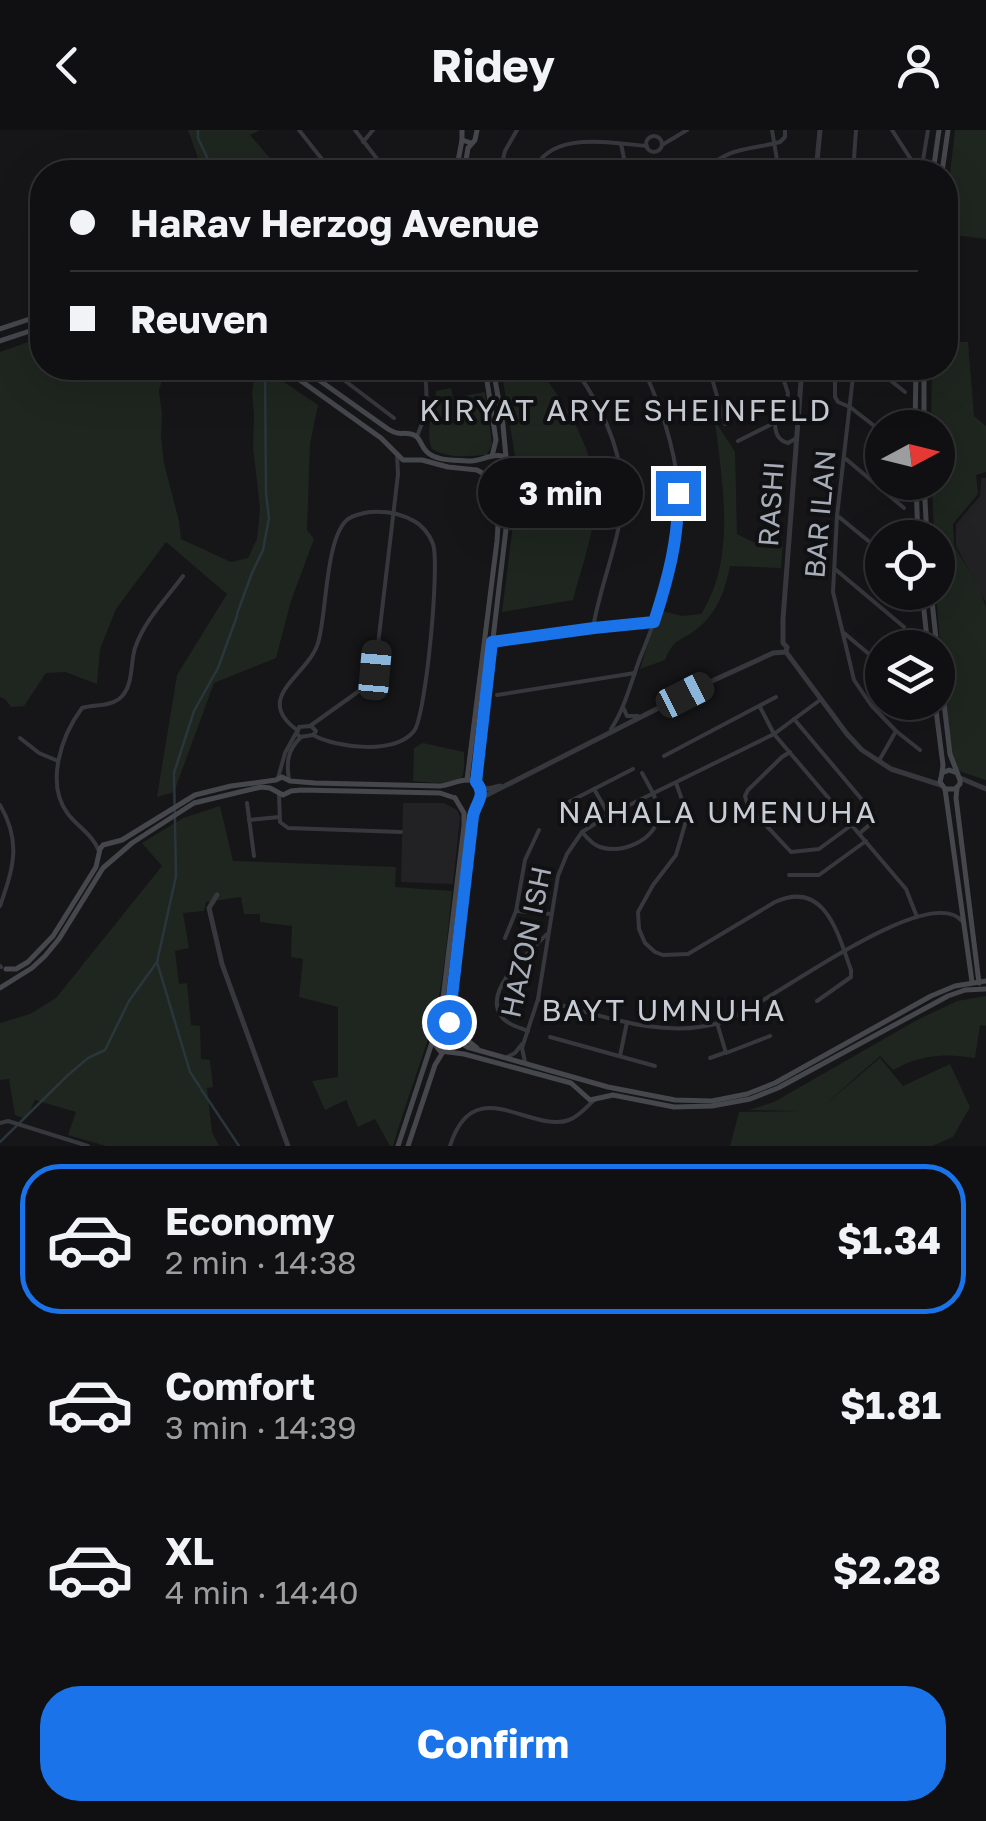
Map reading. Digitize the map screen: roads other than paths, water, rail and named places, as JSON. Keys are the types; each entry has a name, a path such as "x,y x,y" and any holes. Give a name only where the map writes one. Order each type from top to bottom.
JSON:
{"main road":[{"path":"935,160 940,130"},
{"path":"944,160 948,130"},
{"path":"465,160 476,131"},
{"path":"461,135 466,143 471,142"},
{"path":"458,160 461,135"},
{"path":"0,329 30,319"},
{"path":"0,341 30,331"},
{"path":"300,380 407,461 416,459 505,478"},
{"path":"319,380 402,436"},
{"path":"455,798 455,789 464,781 498,541 500,494 485,468 496,440 486,380"},
{"path":"408,1146 435,1065 452,1048 450,1003 475,805 481,798 478,784 506,528 505,478 510,468 495,380"},
{"path":"915,410 916,380"},
{"path":"924,380 924,410"},
{"path":"396,452 397,440 410,434 434,456 444,459 475,462 500,454 506,457"},
{"path":"416,459 422,446"},
{"path":"937,720 943,766 940,780 964,922 980,984"},
{"path":"946,720 950,754 958,775 956,798 980,984"},
{"path":"942,774 949,770 958,775"},
{"path":"2,967 24,966 40,951 109,844 194,799 230,786 282,777 315,784 478,784"},
{"path":"277,779 274,785 283,793"},
{"path":"283,793 290,780"},
{"path":"944,788 958,787"},
{"path":"0,988 27,971 59,940 102,870 194,799 255,788 283,793 440,792 455,798 460,805 464,826 441,1015 398,1146"},
{"path":"460,805 475,805"},
{"path":"109,844 117,848 118,856"},
{"path":"100,853 102,860 111,862"},
{"path":"2,967 9,975 8,982"},
{"path":"437,1032 446,1030 466,1047 596,1083 688,1102 712,1101 747,1094 798,1072 931,996 955,986 980,984"},
{"path":"434,1042 437,1049 445,1052 571,1083 590,1100 612,1095 688,1107 712,1106 750,1099 800,1077 948,996 980,984"},
{"path":"450,1003 462,1036 484,1052"},
{"path":"583,1094 585,1084 596,1083"},
{"path":"596,1083 602,1092 596,1100"}],"street":[{"path":"300,130 323,160"},
{"path":"355,130 377,160"},
{"path":"364,142 373,130"},
{"path":"503,160 518,130"},
{"path":"651,130 662,145"},
{"path":"647,146 651,130"},
{"path":"656,152 687,130"},
{"path":"772,130 777,160"},
{"path":"718,160 740,148 774,144 785,137 785,130"},
{"path":"817,160 820,130"},
{"path":"854,160 856,130"},
{"path":"892,130 912,160"},
{"path":"922,160 928,130"},
{"path":"454,132 461,135"},
{"path":"648,139 657,137"},
{"path":"540,160 556,144 577,139 647,146 656,152"},
{"path":"622,144 625,160"},
{"path":"656,152 658,159"},
{"path":"344,380 394,418"},
{"path":"417,437 427,410 425,380"},
{"path":"582,380 604,415 614,444 622,492 621,516 594,628"},
{"path":"611,729 654,622 679,522 667,428 649,380"},
{"path":"712,380 725,424"},
{"path":"738,441 785,414 788,392 784,380"},
{"name":"RASHI","path":"782,648 801,380"},
{"path":"834,380 838,402 865,419"},
{"name":"BAR ILAN","path":"853,380 837,516 833,592 854,680 871,705 920,750"},
{"path":"890,380 905,392"},
{"path":"775,422 782,441 788,443 796,438"},
{"path":"277,779 298,733 371,680 375,670 398,474 396,452"},
{"path":"845,458 904,508"},
{"path":"398,474 407,461"},
{"path":"392,512 417,522 430,539 435,555 420,720 410,736 386,746 347,746 298,733 283,717 279,703 281,695 312,659 318,644 338,535 348,520 358,514 392,512"},
{"path":"837,516 865,538"},
{"path":"833,567 904,626"},
{"path":"100,853 94,840 67,813 58,795 58,761 82,708 117,701 126,692 135,648 146,625 183,576"},
{"path":"492,642 654,622"},
{"path":"841,631 865,651"},
{"path":"782,648 855,744 878,762 944,788"},
{"path":"478,784 488,789 500,786 782,648"},
{"path":"481,798 782,648"},
{"path":"497,694 634,673"},
{"path":"664,756 776,698"},
{"path":"642,773 652,794 657,805 658,820 636,844 626,848 600,847 582,832 652,794 774,734 821,699"},
{"path":"624,704 626,714 638,716"},
{"path":"760,707 774,734 906,889 917,917"},
{"path":"794,719 874,814 874,821 860,833"},
{"path":"310,726 316,729 314,735"},
{"path":"878,762 896,731"},
{"path":"290,780 287,765 298,733"},
{"path":"20,738 39,754 58,761"},
{"path":"790,752 748,790 748,806 791,852 819,849 852,824"},
{"path":"559,807 633,769"},
{"path":"925,780 942,774"},
{"path":"958,775 986,789"},
{"path":"676,783 686,820 676,854 638,912 645,943 663,955 688,954 784,898 812,900 832,920 851,970 851,977 817,1001"},
{"path":"958,787 976,786"},
{"path":"594,789 609,816"},
{"path":"283,793 279,817 282,825 292,829 401,832"},
{"path":"247,803 254,856"},
{"path":"0,805 11,829 14,853 0,906"},
{"path":"249,820 279,817"},
{"path":"505,938 516,910 525,860 539,830"},
{"name":"HAZON ISH","path":"505,1057 515,1053 528,1031 538,999 561,866 582,832"},
{"path":"86,833 109,844"},
{"path":"789,875 820,875 866,841"},
{"path":"218,894 209,908 222,964 288,1146"},
{"path":"538,999 652,1027 717,1024 753,1007 844,950 892,926 948,912 961,899"},
{"path":"516,910 552,914"},
{"path":"948,912 964,922"},
{"path":"528,1031 499,1014 497,994 513,968 547,934"},
{"path":"620,1056 627,1021"},
{"path":"717,1024 726,1053"},
{"path":"710,1058 770,1036"},
{"path":"550,1037 655,1066"},
{"name":"HAZON ISH","path":"524,1040 525,1062"},
{"path":"578,1114 584,1105 583,1094"},
{"path":"450,1146 460,1125 482,1110 504,1109 556,1122 568,1120 596,1100"},
{"path":"0,1122 8,1121 88,1146"}],"waterway":[{"path":"198,130 208,160"},
{"path":"237,614 263,550 269,518 265,380"},
{"path":"200,1087 190,1072 157,962 176,876 174,773 194,711 218,668 237,616"},
{"path":"0,1142 68,1075 105,1050 129,1001 157,962"},
{"path":"201,1089 239,1146"}],"district":[{"name":"KIRYAT ARYE SHEINFELD","path":"626,411"},
{"name":"NAHALA UMENUHA","path":"718,813"},
{"name":"BAYT UMNUHA","path":"664,1011"}]}
